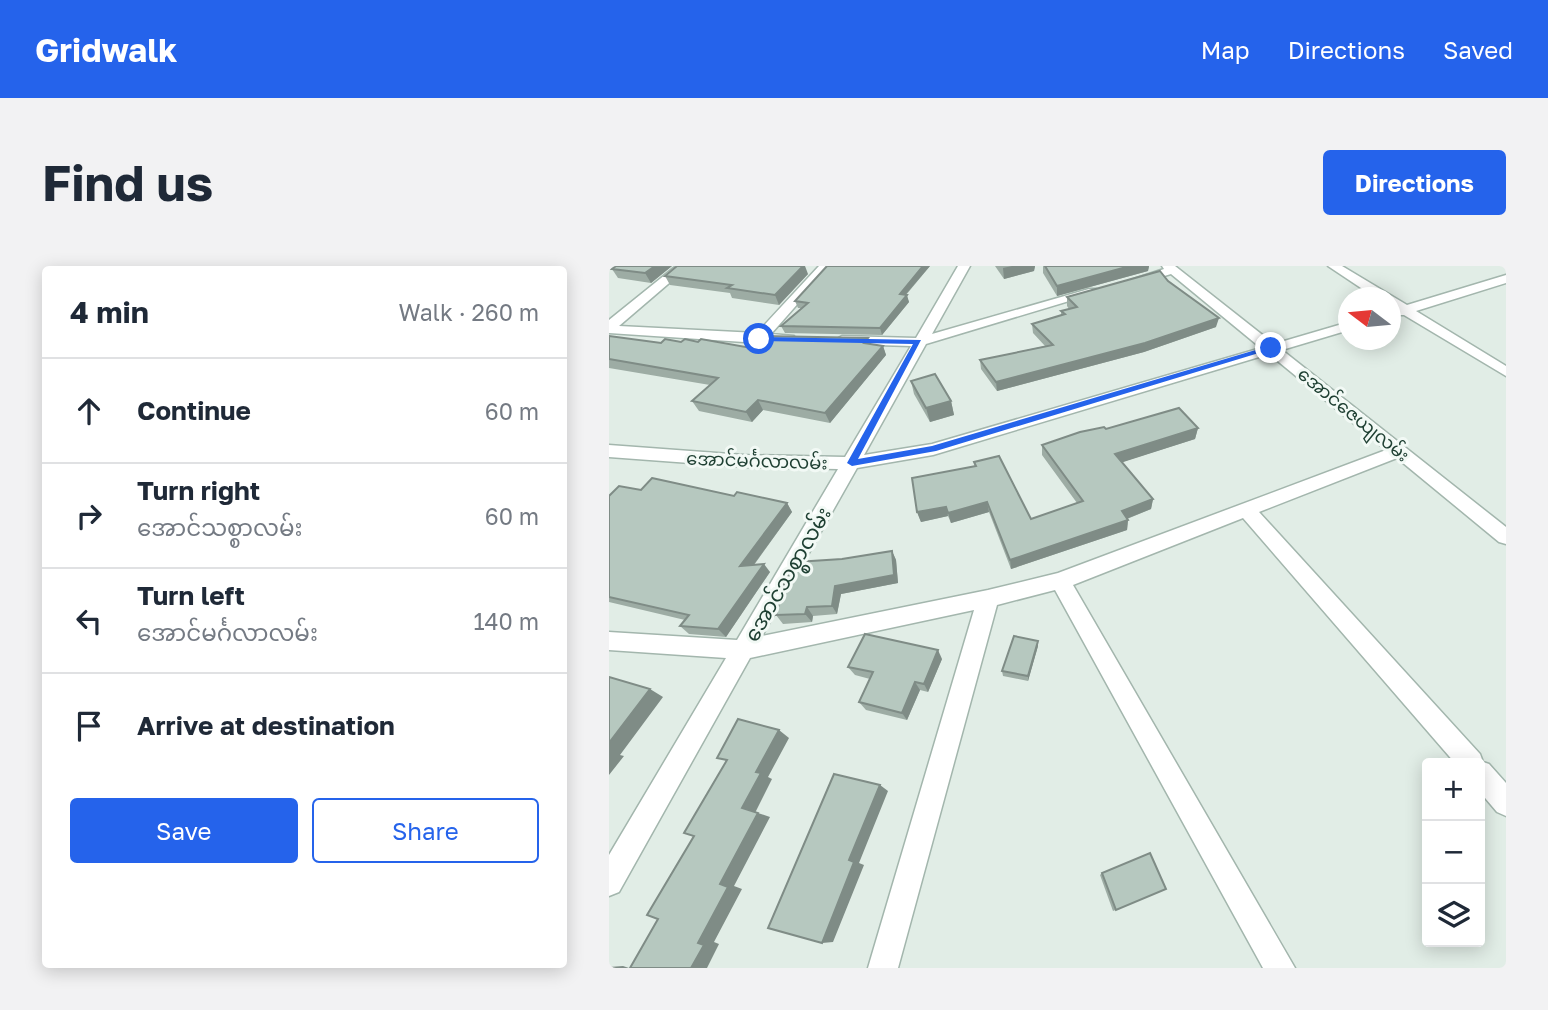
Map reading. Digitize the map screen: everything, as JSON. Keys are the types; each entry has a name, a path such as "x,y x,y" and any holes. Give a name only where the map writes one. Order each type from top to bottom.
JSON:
{"street":[{"path":"609,328 683,266"},
{"path":"759,339 825,266"},
{"name":"အောင်သစ္စာလမ်း","path":"609,882 964,266"},
{"path":"1334,266 1367,287"},
{"path":"825,340 918,342 1170,268"},
{"name":"အောင်ဇေယျလမ်း","path":"1170,268 1506,537"},
{"path":"1401,312 1506,279"},
{"path":"1401,307 1506,372"},
{"path":"609,328 799,340"},
{"name":"အောင်မင်္ဂလာလမ်း","path":"609,451 744,461 852,463 933,449 1338,329"},
{"path":"609,641 743,650 988,599 1060,581 1400,451"},
{"path":"1245,509 1467,758"},
{"path":"1060,581 1280,968"},
{"path":"883,968 988,599"},
{"path":"1485,779 1506,803"}],"building":[{"path":"616,266 655,266 645,273 612,269"},
{"path":"677,266 803,266 775,295 727,288 732,285 665,276"},
{"path":"827,266 923,266 900,294 907,295 880,328 781,326 808,303 795,301"},
{"path":"1045,266 1130,266 1057,286"},
{"path":"1160,271 1168,281 1219,318 1145,343 996,382 980,360 1053,345 1032,324 1065,314 1061,311 1077,307 1067,297"},
{"path":"609,336 661,343 665,339 698,342 701,339 751,348 765,336 868,338 864,343 883,346 825,413 758,400 746,412 692,401 718,378 609,359"},
{"path":"935,374 951,401 926,408 911,381"},
{"path":"1179,408 1198,428 1115,454 1153,499 1122,511 1128,520 1010,560 987,502 948,513 946,507 917,512 912,478 976,466 974,462 999,456 1031,519 1083,501 1042,445 1080,432 1104,427 1106,429"},
{"path":"652,478 734,496 737,492 787,503 740,566 764,564 718,629 680,626 689,615 609,597 609,496 619,486 641,490"},
{"path":"892,551 894,575 835,586 832,606 807,607 805,614 776,615 785,580 796,562 842,559"},
{"path":"865,634 938,650 924,684 915,682 902,713 859,702 873,672 848,667"},
{"path":"1014,636 1038,641 1028,676 1002,671"},
{"path":"609,677 650,689 609,743"},
{"path":"738,719 779,730 756,772 761,773 742,808 758,813 720,884 728,887 698,943 704,945 691,968 630,968 658,919 647,915 694,836 684,833 727,760 717,758"},
{"path":"834,774 880,785 849,860 854,862 822,943 768,928"},
{"path":"1150,853 1166,889 1116,910 1102,873"}],"route":[{"path":"759,339 918,342 852,463 933,449 1271,348"}]}
